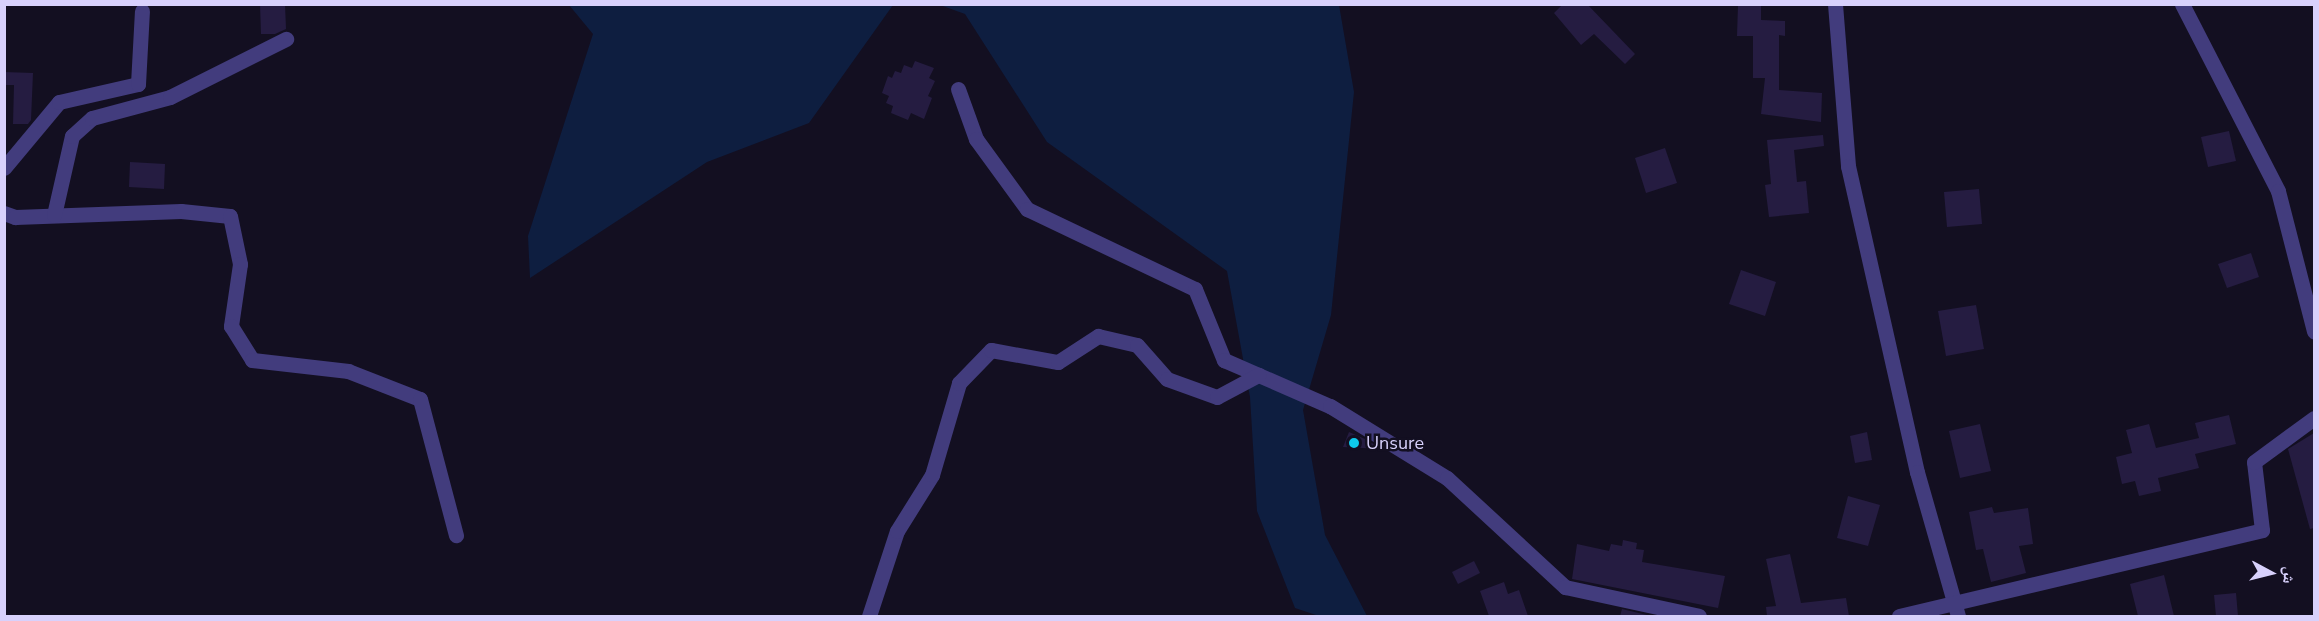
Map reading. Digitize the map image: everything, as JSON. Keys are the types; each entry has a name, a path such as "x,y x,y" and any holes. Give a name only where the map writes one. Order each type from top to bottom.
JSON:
{"street":[{"path":"1835,4 1848,166 1917,472 1955,610"},
{"path":"2187,7 2278,190 2314,331"},
{"path":"4,168 59,102 138,84 142,11"},
{"path":"54,215 72,136 92,118 170,97 286,39"},
{"path":"957,89 976,139 1027,209 1195,288 1224,360 1330,406 1447,478 1565,587 1699,616"},
{"path":"4,213 15,217 181,211 231,216 240,264 231,326 252,360 348,371 420,399 456,535"},
{"path":"869,616 897,531 932,475 958,383 991,350 1058,362 1098,336 1137,345 1167,379 1217,397 1258,375"},
{"path":"1899,616 1955,610 2262,530 2254,462 2314,418"}],"water":[{"path":"569,5 893,5 809,123 707,162 530,278 528,236 593,34"},
{"path":"940,5 1339,5 1354,92 1331,315 1303,410 1325,535 1367,616 1319,616 1295,608 1257,511 1250,397 1227,271 1047,142 965,14"}],"building":[{"path":"260,4 285,4 286,29 275,34 261,34"},
{"path":"1563,4 1587,4 1635,54 1625,64 1594,34 1581,45 1554,13"},
{"path":"1738,5 1761,6 1761,20 1785,21 1785,36 1779,35 1779,90 1822,93 1821,122 1761,114 1765,78 1753,78 1753,36 1737,36"},
{"path":"915,61 934,68 929,78 935,81 928,96 932,98 924,119 911,113 908,120 891,113 893,106 886,103 889,96 882,93 888,76 892,78 895,71 901,73 904,65 912,68"},
{"path":"4,72 33,73 31,120 28,124 13,124 14,85 4,85"},
{"path":"2229,131 2236,161 2208,167 2201,137"},
{"path":"1823,135 1824,146 1794,150 1797,182 1806,181 1809,213 1769,217 1765,185 1771,184 1767,140"},
{"path":"1665,148 1677,183 1646,193 1635,158"},
{"path":"130,162 165,164 164,189 129,187"},
{"path":"1979,189 1982,224 1947,227 1944,192"},
{"path":"2251,253 2259,277 2227,288 2218,264"},
{"path":"1741,270 1776,282 1765,316 1729,304"},
{"path":"1976,305 1984,349 1946,356 1938,311"},
{"path":"2229,415 2236,444 2195,454 2199,468 2158,478 2161,491 2139,496 2135,481 2122,484 2116,457 2132,453 2126,430 2149,424 2156,448 2199,438 2195,423"},
{"path":"1980,424 1991,471 1960,478 1949,431"},
{"name":"Unsure","path":"1349,432 1365,439 1382,449 1343,447"},
{"path":"1867,432 1872,460 1855,463 1850,436"},
{"path":"2314,433 2314,528 2310,529 2288,449"},
{"path":"1848,496 1880,505 1868,546 1837,538"},
{"path":"1992,507 1994,513 2028,508 2033,544 2019,546 2026,573 1991,582 1983,549 1976,550 1969,512"},
{"path":"1623,540 1637,543 1636,549 1644,550 1642,562 1725,576 1718,608 1572,579 1577,544 1609,551 1611,544 1622,546"},
{"path":"1790,554 1801,603 1846,598 1849,616 1767,616 1766,607 1776,606 1766,559"},
{"path":"1474,561 1480,573 1458,584 1452,572"},
{"path":"2164,575 2174,616 2138,616 2130,584"},
{"path":"1504,582 1508,594 1519,590 1528,616 1489,616 1480,591"},
{"path":"2236,593 2238,616 2216,616 2214,595"},
{"path":"1622,609 1651,616 1620,616"}],"place":[{"name":"Unsure","path":"1354,443"}]}
